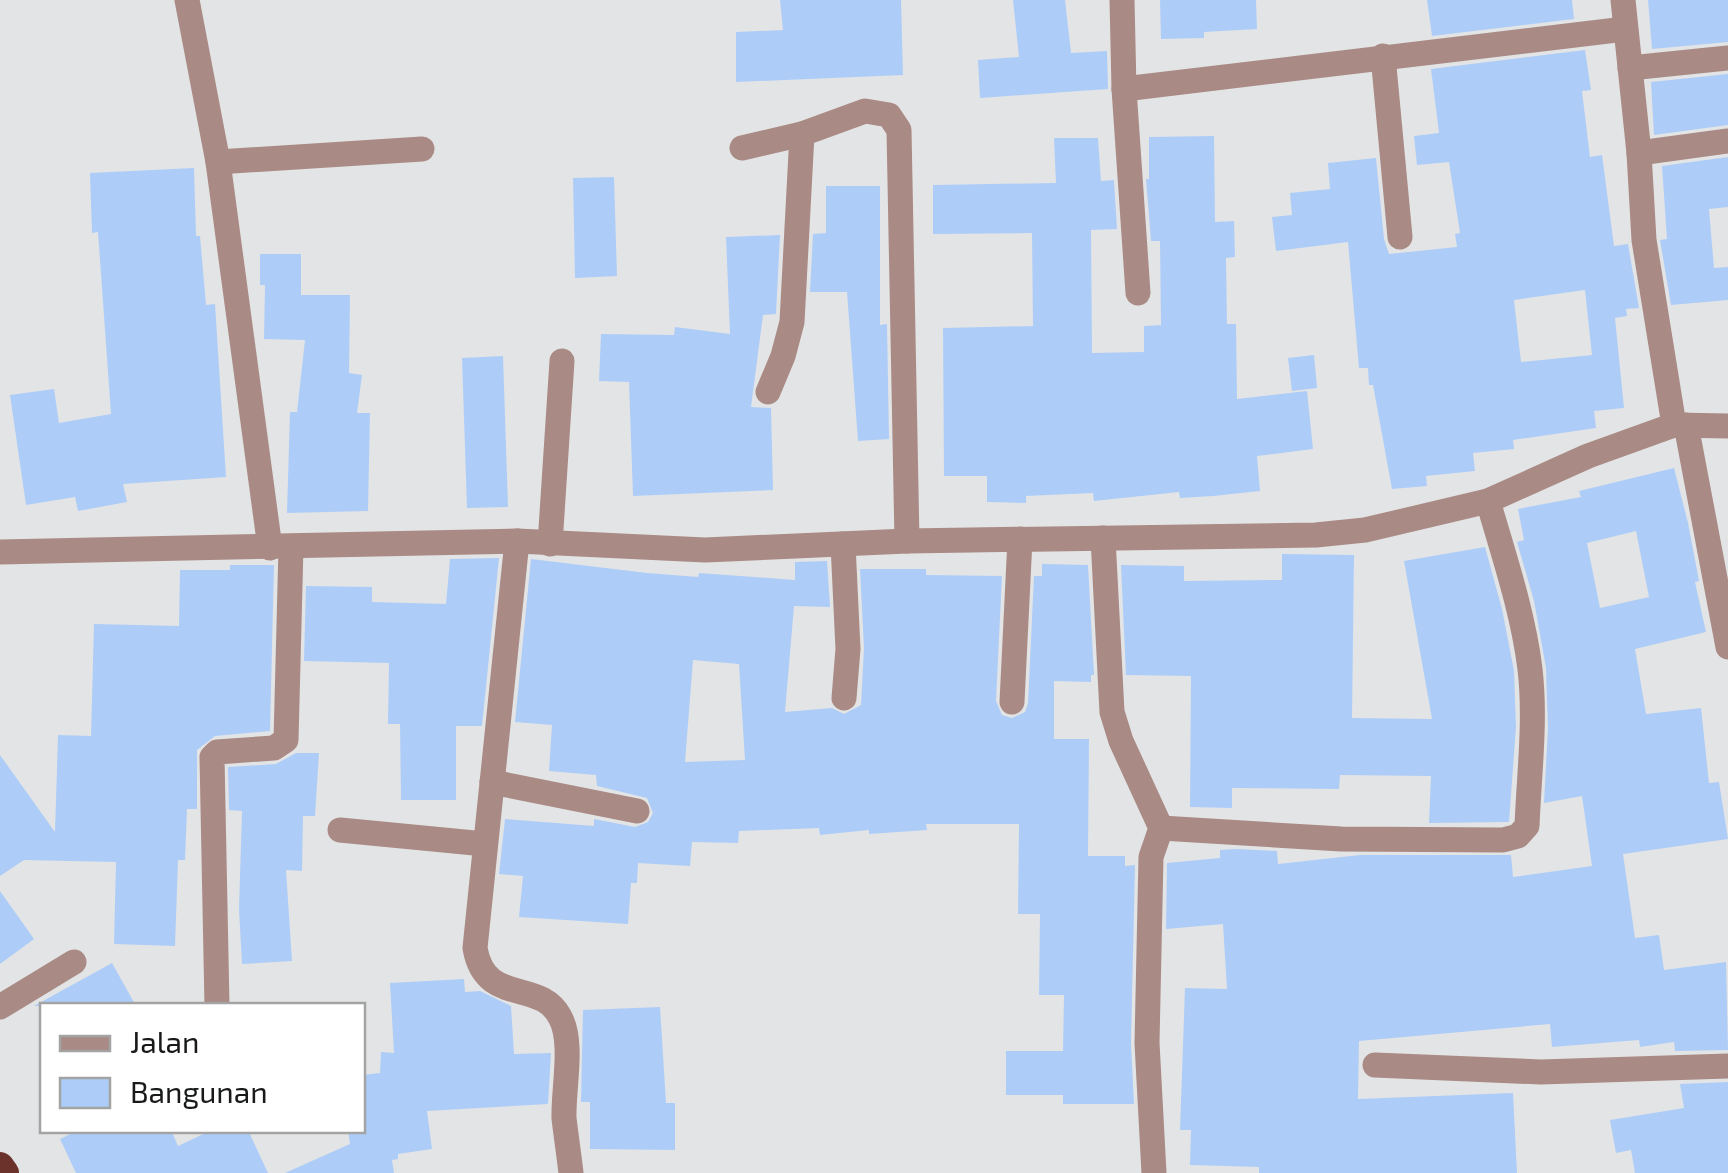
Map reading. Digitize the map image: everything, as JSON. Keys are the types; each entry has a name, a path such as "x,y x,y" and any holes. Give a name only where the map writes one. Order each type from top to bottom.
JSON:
{"highway":[{"path":"0,1166 5,1173"}],"street":[{"path":"187,0 218,162 281,547 286,740 274,748 218,752 212,757 217,1003"},
{"path":"1122,0 1138,293"},
{"path":"1622,0 1644,240 1728,648"},
{"path":"1124,89 1625,29"},
{"path":"1383,56 1400,237"},
{"path":"1630,68 1728,58"},
{"path":"742,148 802,134 865,111 890,115 902,139 907,541"},
{"path":"768,392 792,322 802,134"},
{"path":"1639,154 1728,141"},
{"path":"218,162 422,149"},
{"path":"550,544 562,361"},
{"path":"0,548 517,541 705,550 907,541 1316,534 1366,530 1488,502 1588,456 1680,425 1728,426"},
{"path":"1160,828 1414,840 1503,840 1523,833 1527,826 1530,757 1530,668 1488,502"},
{"path":"1103,538 1112,712 1160,828 1151,857 1147,1042 1154,1173"},
{"path":"1012,702 1020,539"},
{"path":"517,541 476,914 477,963 490,980 550,1003 560,1014 565,1030 564,1117 571,1173"},
{"path":"843,544 848,650 844,698"},
{"path":"492,782 636,811"},
{"path":"340,830 485,844"},
{"path":"0,1006 74,962"},
{"path":"1375,1066 1541,1072 1728,1066"}],"building":[{"path":"780,0 901,0 903,75 736,82 736,32 783,30"},
{"path":"1013,0 1065,0 1071,53 1107,51 1108,89 980,98 978,60 1019,57"},
{"path":"1160,0 1256,0 1257,29 1204,32 1204,38 1161,39"},
{"path":"1427,0 1572,0 1574,19 1432,36"},
{"path":"1648,0 1728,0 1728,42 1652,49"},
{"path":"1585,50 1591,90 1582,91 1590,157 1602,155 1614,246 1628,244 1639,308 1626,309 1627,316 1615,318 1624,408 1594,411 1596,428 1513,440 1514,449 1473,453 1475,471 1426,476 1427,486 1392,489 1373,385 1369,385 1368,368 1359,368 1348,242 1276,251 1272,217 1292,215 1290,193 1330,189 1328,163 1376,158 1389,254 1457,247 1455,234 1460,233 1449,162 1417,165 1414,136 1439,133 1431,69","holes":["1585,290 1592,355 1521,362 1514,300"]},
{"path":"1728,74 1728,125 1654,135 1651,82"},
{"path":"1214,136 1215,222 1234,221 1235,257 1226,258 1227,324 1236,324 1237,399 1307,391 1313,449 1257,456 1260,491 1213,496 1180,498 1179,492 1094,501 1093,493 1026,496 1026,503 987,502 987,476 944,476 943,328 1033,326 1032,233 933,234 933,185 1056,183 1054,138 1098,138 1101,181 1114,180 1117,229 1091,230 1092,353 1144,352 1144,326 1161,325 1160,241 1151,241 1146,179 1149,137"},
{"path":"1728,157 1728,207 1709,209 1714,268 1728,267 1728,300 1671,305 1660,240 1667,239 1662,166"},
{"path":"194,168 196,236 200,236 206,305 215,304 226,477 123,484 127,502 78,511 75,497 26,505 10,395 54,389 59,423 111,414 98,232 92,233 90,173"},
{"path":"614,177 617,276 575,278 573,178"},
{"path":"826,186 880,186 880,325 887,324 889,439 858,441 847,292 810,292 813,234 826,233"},
{"path":"780,235 776,314 763,315 751,407 771,408 773,490 633,496 629,382 599,381 601,334 674,335 675,327 730,334 726,237"},
{"path":"260,254 301,254 301,295 350,295 349,373 362,375 357,413 370,413 368,511 287,513 290,412 297,412 305,340 264,339 265,285 260,285"},
{"path":"1314,355 1317,388 1292,391 1288,358"},
{"path":"503,356 508,507 467,508 462,358"},
{"path":"1674,468 1688,523 1706,632 1635,649 1646,714 1701,708 1709,783 1719,782 1728,839 1623,854 1635,938 1659,935 1664,970 1726,962 1728,1050 1675,1051 1674,1042 1640,1047 1639,1040 1552,1047 1550,1024 1359,1041 1358,1099 1513,1093 1517,1173 1259,1173 1259,1167 1190,1165 1191,1130 1180,1130 1185,988 1227,989 1223,924 1166,929 1167,863 1220,858 1220,850 1236,849 1277,851 1278,864 1360,855 1511,855 1513,877 1592,866 1582,796 1544,803 1546,668 1534,601 1517,542 1524,540 1518,509 1581,497 1579,491","holes":["1636,531 1649,597 1600,608 1587,543"]},
{"path":"1485,547 1514,671 1516,727 1509,822 1429,823 1431,776 1340,775 1339,789 1232,788 1232,808 1190,807 1191,676 1126,675 1121,565 1184,566 1184,581 1282,580 1282,554 1354,555 1352,718 1432,719 1404,561"},
{"path":"499,558 482,726 456,726 456,800 401,800 400,724 388,724 389,663 304,661 306,586 372,587 372,602 446,604 450,559"},
{"path":"531,559 647,573 795,580 795,562 827,561 830,607 794,606 785,712 832,708 844,714 861,705 864,648 860,569 926,569 926,575 1002,576 996,701 1002,715 1012,718 1025,712 1028,703 1034,576 1042,576 1042,564 1088,565 1094,675 1091,682 1054,681 1054,739 1089,739 1088,856 1125,856 1125,866 1135,865 1131,1043 1134,1104 1063,1104 1063,1095 1006,1095 1006,1051 1063,1051 1064,995 1039,995 1040,914 1018,914 1019,824 926,824 927,830 869,834 869,830 820,835 819,828 739,831 738,843 692,842 690,866 638,863 637,883 631,883 628,924 519,917 523,876 499,874 505,819 594,826 594,819 635,827 648,822 653,813 647,798 597,786 596,775 549,771 552,725 515,722","holes":["693,660 739,664 745,760 685,762"]},
{"path":"230,565 274,565 270,731 215,736 197,750 197,809 187,809 185,860 178,860 175,946 114,944 116,862 24,860 0,876 0,755 55,832 58,735 91,736 94,624 179,626 180,570 230,570"},
{"path":"296,753 319,753 315,816 303,816 302,871 286,870 292,961 242,964 242,811 229,810 228,767 276,764"},
{"path":"0,891 34,939 0,964"},
{"path":"112,963 134,1003 40,1003 34,1006"},
{"path":"464,979 465,992 480,991 511,1006 514,1054 551,1053 548,1104 427,1111 432,1149 398,1154 398,1159 392,1160 394,1173 285,1173 350,1144 348,1133 365,1133 365,1075 380,1073 381,1052 394,1053 390,983"},
{"path":"660,1007 666,1103 675,1103 675,1150 590,1149 590,1102 581,1102 583,1010"},
{"path":"1728,1082 1728,1173 1635,1173 1631,1150 1616,1153 1610,1120 1684,1108 1680,1084"},
{"path":"73,1133 172,1133 178,1146 206,1133 249,1133 268,1173 76,1173 60,1139"}]}
